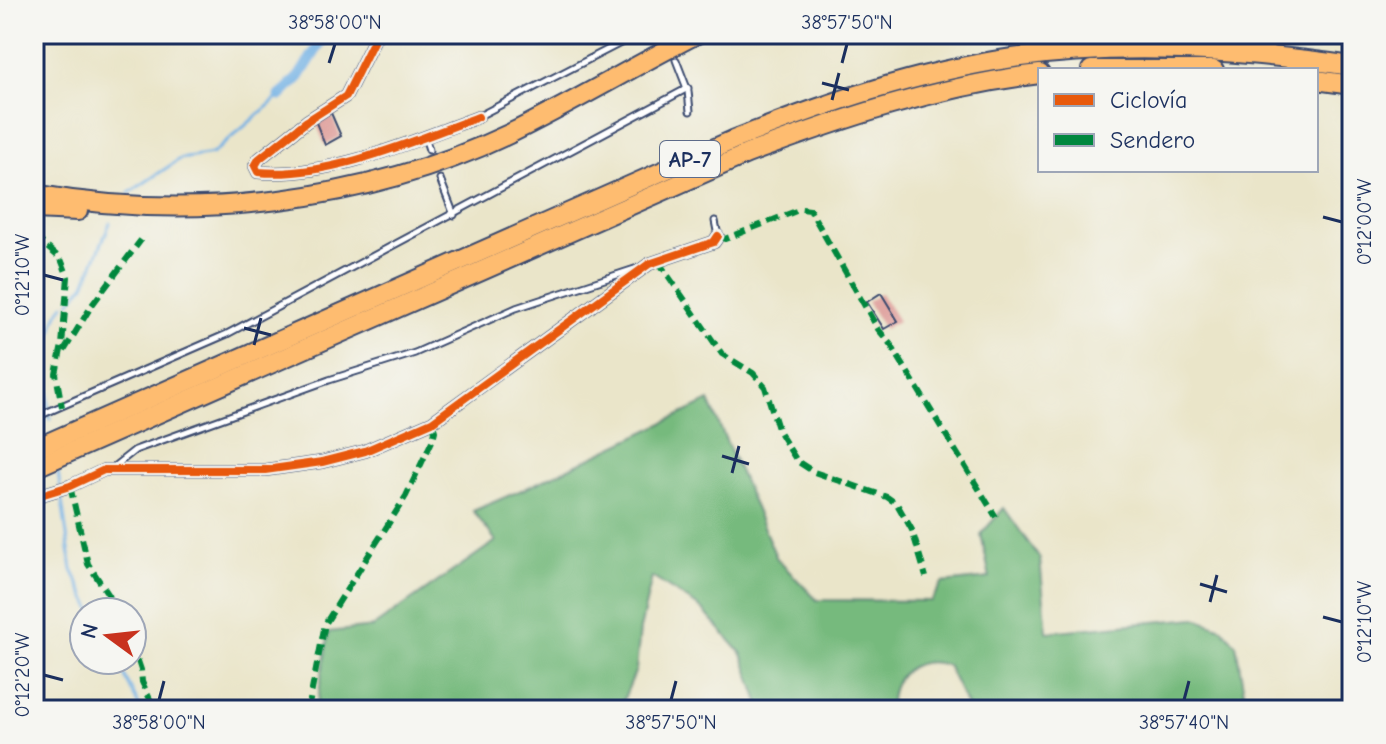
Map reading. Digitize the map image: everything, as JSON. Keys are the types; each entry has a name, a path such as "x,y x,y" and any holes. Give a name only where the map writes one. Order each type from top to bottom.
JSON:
{"highway":[{"path":"35,206 100,202 174,206 256,203 388,178 508,134 697,34"},
{"name":"AP-7","path":"35,461 719,146 802,112 850,97 961,67 1095,50 1189,50 1352,66"},
{"name":"AP-7","path":"71,442 747,154 881,107 958,87 1038,74"},
{"path":"1318,80 1352,85"}],"street":[{"path":"377,34 346,96 307,121 259,159 256,170 262,173 322,169 478,117"},
{"path":"34,497 111,469 265,470 322,462 365,451 432,422 646,267 714,242 718,236"}],"lane":[{"path":"478,117 638,34"},
{"path":"676,60 688,88 690,111"},
{"path":"34,418 227,334 688,88"},
{"path":"425,137 429,150"},
{"path":"440,179 454,215"},
{"path":"715,221 718,236"},
{"path":"111,469 135,450 329,380 415,353 525,305 625,271 646,267"}],"green space":[{"path":"709,401 777,559 817,600 931,601 942,583 990,578 981,534 1004,508 1040,559 1047,632 1196,618 1222,628 1236,644 1247,710 969,710 947,665 924,663 914,666 899,678 891,698 891,710 762,710 742,654 702,609 652,577 640,629 636,670 619,710 316,710 329,632 373,627 496,541 473,511"}],"building":[{"path":"331,113 341,136 325,145 315,120"},
{"path":"881,293 898,321 884,329 867,302"}],"waterway":[{"path":"280,96 299,77 326,34"},
{"path":"129,193 180,159 212,154 280,96"},
{"path":"70,302 85,284 110,223"},
{"path":"50,419 50,343 64,305"},
{"path":"58,473 60,486"},
{"path":"61,494 72,570 85,596"},
{"path":"125,676 141,710"}],"marked path":[{"path":"718,236 725,239 801,209 810,210 878,329 891,345 996,517"},
{"path":"34,236 61,259 68,277 56,374 62,407"},
{"path":"64,351 92,305 141,240"},
{"path":"658,261 722,354 753,373 765,387 779,432 797,461 814,472 887,497 897,504 912,530 926,577"},
{"path":"308,710 325,624 406,496 433,439 435,431 432,422"},
{"path":"70,486 88,564 109,596"},
{"path":"142,676 155,710"}],"cycle path":[{"path":"377,34 346,96 307,121 259,159 255,166 258,172 285,173 341,164 398,147 478,117"},
{"path":"34,497 70,486 104,470 265,470 322,462 365,451 432,422 649,264 714,242 718,236"}]}
